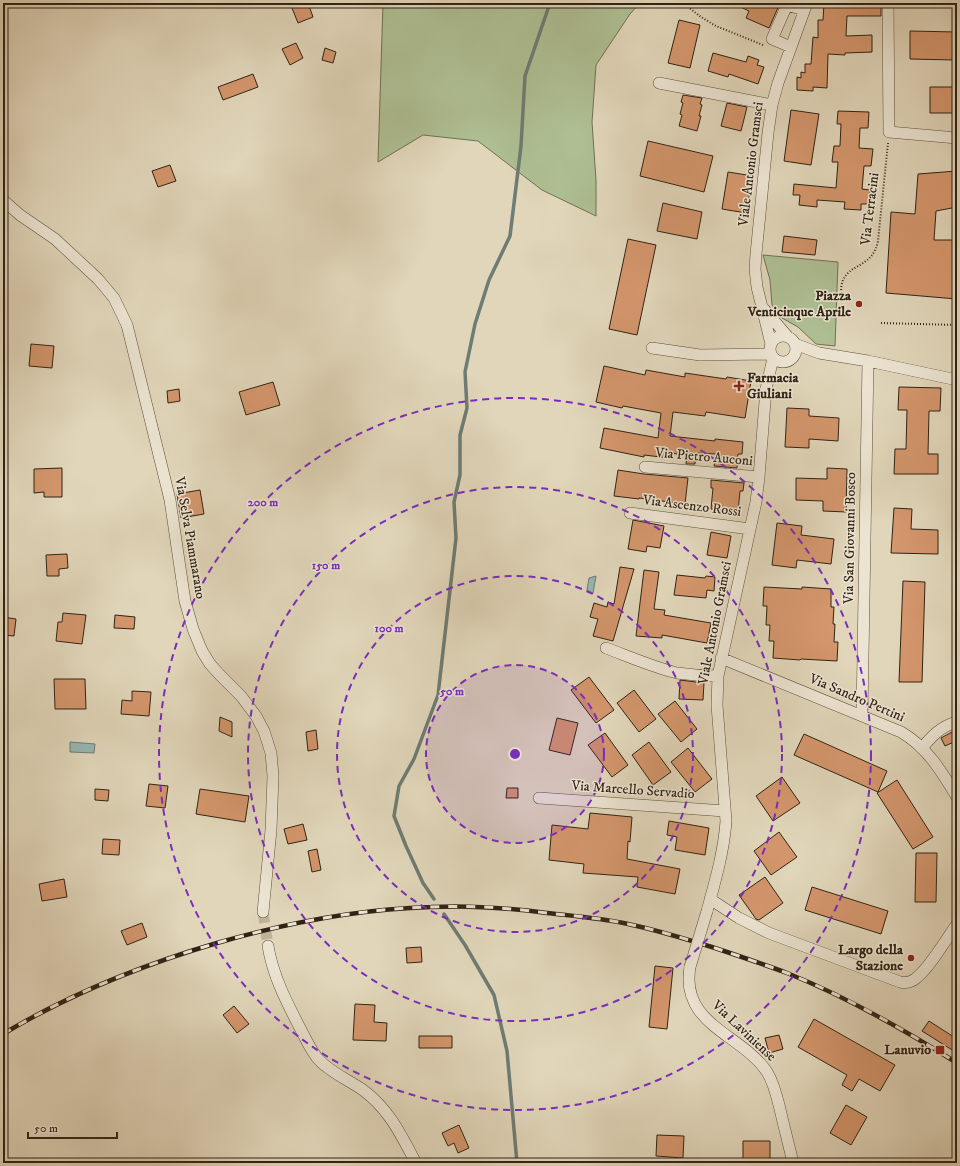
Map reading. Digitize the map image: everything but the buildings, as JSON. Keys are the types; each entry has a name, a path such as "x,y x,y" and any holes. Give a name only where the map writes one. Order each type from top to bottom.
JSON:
{"street":[{"path":"888,3 889,132 957,138"},
{"path":"791,47 772,39 787,5 806,6"},
{"name":"Viale Antonio Gramsci","path":"706,911 719,865 724,838 725,811 717,705 718,676 757,495 766,389 771,351 758,287 755,262 768,133 772,105 778,83 806,6"},
{"path":"659,82 772,105"},
{"name":"Via Selva Piammarano","path":"3,200 20,215 55,239 98,279 114,298 123,314 170,500 185,601 193,628 202,651 207,659 220,675 241,696 256,716 264,731 271,753 273,776 271,830 263,912"},
{"name":"Viale Antonio Gramsci","path":"763,308 792,341"},
{"path":"771,351 776,337 780,336 820,353 868,361 957,380"},
{"path":"788,360 796,351 792,341"},
{"path":"652,348 700,355 740,355 771,351"},
{"path":"771,351 780,362 820,353"},
{"name":"Viale Antonio Gramsci","path":"766,389 788,360"},
{"name":"Via San Giovanni Bosco","path":"862,715 868,361"},
{"name":"Via Pietro Auconi","path":"645,467 759,477"},
{"name":"Via Ascenzo Rossi","path":"630,514 750,529"},
{"path":"606,648 672,671 695,675 718,676"},
{"name":"Via Sandro Pertini","path":"721,658 901,732 922,748 934,761 957,797"},
{"path":"922,748 939,730 947,725 957,722"},
{"name":"Via Marcello Servadio","path":"539,798 725,811"},
{"path":"710,899 739,918 769,933 906,983 913,981 926,968 957,924"},
{"name":"Via Laviniense","path":"706,911 690,967 688,988 700,1012 714,1026 755,1058 771,1078 793,1163"},
{"path":"268,946 272,967 282,993 316,1056 332,1071 363,1089 378,1102 394,1121 416,1163"}],"path":[{"path":"683,3 701,17 721,28 769,48 772,39"},
{"name":"Via Terracini","path":"841,296 842,283 846,276 867,260 876,249 889,132"},
{"path":"882,324 957,325"}],"green space":[{"path":"383,3 640,3 630,14 596,65 592,122 596,180 596,216 542,190 478,141 423,135 378,162"},
{"path":"763,255 838,262 835,346 816,344 798,327 782,318 772,305 770,280"}],"water":[{"path":"596,576 593,593 587,590 589,578"},
{"path":"70,742 95,744 94,753 70,752"}],"waterway":[{"path":"434,899 423,883 394,816 399,786 414,759 438,695 456,538 454,502 460,475 460,435 467,408 465,372 475,324 489,280 510,236 521,146 525,76 550,3"},
{"path":"444,914 465,945 494,995 507,1051 517,1163"}],"tunnel":[{"path":"263,912 268,946"}],"railway":[{"path":"3,1034 80,993 134,971 217,943 269,929 322,918 404,908 446,906 489,907 608,920 650,929 715,948 787,973 831,992 895,1026 957,1063"}],"place":[{"name":"Piazza Venticinque Aprile","path":"859,304"},
{"name":"Farmacia Giuliani","path":"739,386"},
{"name":"Largo della Stazione","path":"911,958"},
{"name":"Lanuvio","path":"940,1050"}]}
